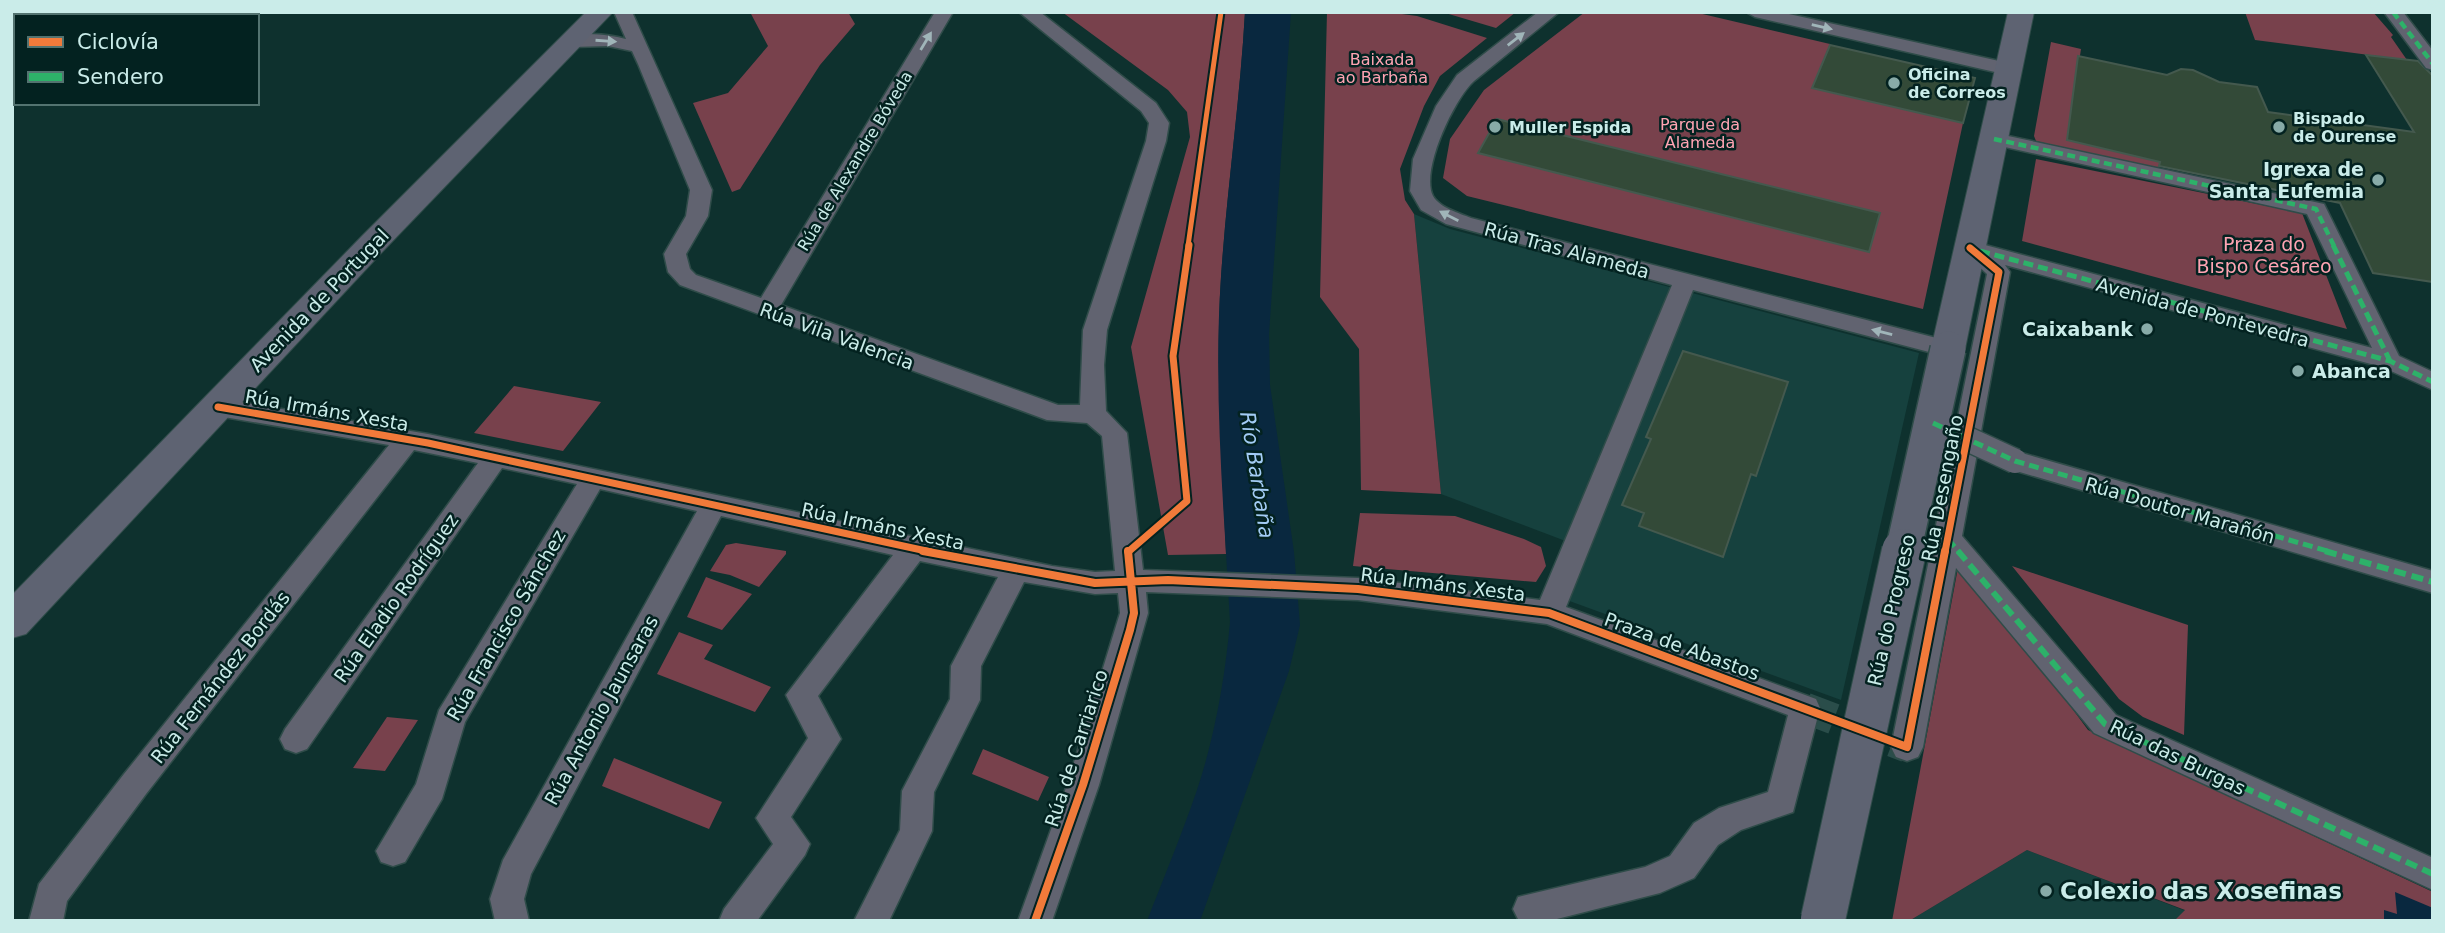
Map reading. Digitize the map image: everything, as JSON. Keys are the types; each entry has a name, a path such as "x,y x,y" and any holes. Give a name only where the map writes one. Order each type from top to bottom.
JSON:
{"street":[{"path":"623,12 635,39"},
{"name":"Rúa de Alexandre Bóveda","path":"766,310 944,12"},
{"path":"1028,12 1149,107 1159,123 1156,141 1096,330 1092,365 1093,414 1114,433 1129,566"},
{"name":"Rúa Tras Alameda","path":"1550,12 1461,81 1443,108 1430,138 1422,171 1421,189 1425,201 1446,216 1463,223 1948,349"},
{"path":"1755,12 2008,69"},
{"name":"Rúa do Progreso","path":"1822,920 2021,12"},
{"path":"2393,12 2433,64"},
{"path":"589,24 608,40 635,39"},
{"path":"589,24 635,39"},
{"name":"Avenida de Portugal","path":"12,622 355,262 589,24"},
{"name":"Rúa Vila Valencia","path":"635,39 701,190 699,214 675,254 679,272 702,287 1056,414 1093,414"},
{"path":"1994,139 2316,209 2390,361"},
{"name":"Avenida de Pontevedra","path":"1970,248 2390,361 2433,382"},
{"name":"Rúa Desengaño","path":"1907,747 1999,272 1970,248"},
{"path":"1549,612 1685,282"},
{"name":"Rúa Irmáns Xesta","path":"218,407 495,457 1016,570 1095,583 1129,566 1168,580 1358,589 1549,612"},
{"name":"Rúa Doutor Marañón","path":"1933,423 2015,461 2433,582"},
{"name":"Rúa Fernández Bordás","path":"48,908 135,784 407,440"},
{"name":"Rúa Eladio Rodríguez","path":"296,739 495,457"},
{"name":"Rúa Francisco Sánchez","path":"393,851 430,789 450,719 593,479"},
{"name":"Rúa Antonio Jaunsaras","path":"512,921 508,899 515,871 713,506"},
{"name":"Rúa das Burgas","path":"1948,539 2105,724 2433,874"},
{"path":"736,921 793,844 772,818 825,739 801,695 913,548"},
{"name":"Rúa de Carriarico","path":"1035,921 1083,785 1130,630 1134,613 1129,566"},
{"path":"871,921 916,831 918,791 964,700 966,666 1016,570"},
{"name":"Praza de Abastos","path":"1530,909 1648,882 1682,867 1706,834 1731,817 1782,802 1805,708 1549,612"}],"shaded area":[{"path":"1414,214 1450,229 1919,353 1841,700 1564,599 1584,548 1441,494"},
{"name":"Colexio das Xosefinas","path":"2027,850 2212,921 1909,921"}],"green space":[{"path":"750,12 848,12 855,24 820,65 740,189 732,192 693,103 728,93 768,46"},
{"path":"1062,12 1245,12 1219,312 1226,554 1168,555 1131,347 1190,137 1187,112 1168,90"},
{"name":"Baixada ao Barbaña","path":"1327,12 1387,12 1417,16 1487,38 1440,76 1424,106 1400,169 1405,200 1414,214 1441,494 1361,490 1359,349 1320,297"},
{"path":"1442,12 1516,12 1496,28"},
{"name":"Parque da Alameda","path":"1585,12 1694,12 1830,44 1812,88 1963,123 1923,309 1467,196 1443,178 1450,139 1484,90"},
{"path":"2245,12 2373,12 2393,35 2391,37 2407,60 2255,40"},
{"path":"2051,42 2081,49 2067,140 2160,162 2158,171 2036,141 2034,136"},
{"name":"Praza do Bispo Cesáreo","path":"2036,159 2302,213 2347,329 2022,241"},
{"path":"514,386 601,402 563,451 474,433"},
{"path":"1360,513 1455,516 1541,547 1546,566 1536,582 1353,566"},
{"path":"736,543 786,551 786,554 759,587 730,575 710,571 726,545"},
{"path":"1960,557 2088,730 2433,892 2433,921 2174,921 2185,910 2027,850 1909,921 1892,921"},
{"path":"2012,566 2188,625 2184,735 2143,717 2119,699"},
{"path":"706,577 752,594 722,630 687,617"},
{"path":"679,632 713,645 704,659 771,687 755,712 657,674"},
{"path":"387,717 418,720 385,771 353,768"},
{"path":"983,749 1049,777 1038,801 972,774"},
{"path":"614,758 722,802 709,829 602,786"}],"water":[{"name":"Río Barbaña","path":"1245,12 1291,12 1269,334 1270,385 1294,552 1300,625 1289,671 1200,921 1147,921 1203,770 1218,707 1228,643 1230,622 1220,449 1219,320"},
{"path":"2395,892 2433,908 2433,921 2384,921 2384,910 2397,914"}],"building":[{"name":"Oficina de Correos","path":"1830,45 1975,78 1963,123 1812,88"},
{"name":"Bispado de Ourense","path":"2366,55 2418,61 2433,76 2433,282 2373,273 2340,203 2159,166 2160,162 2067,140 2078,56 2167,75 2181,69 2193,70 2219,82 2257,87 2268,112 2414,132"},
{"path":"1497,119 1880,213 1869,252 1478,153"},
{"path":"1683,351 1788,382 1756,476 1751,474 1723,557 1639,526 1644,513 1622,505 1651,439 1646,437"}],"tunnel":[{"path":"1805,708 1907,747"}],"marked path":[{"path":"2393,12 2433,64"},
{"path":"1994,139 2316,209 2390,361"},
{"path":"1980,251 2390,361 2433,382"},
{"path":"1933,423 2015,461 2433,582"},
{"path":"1948,539 2105,724 2433,874"}],"cycle path":[{"path":"1035,921 1083,785 1130,630 1134,613 1128,551 1187,501 1173,356 1221,12"},
{"path":"218,407 532,464 1052,577 1095,583 1168,580 1358,589 1549,613 1907,747 1999,272 1970,248"}],"place":[{"name":"Oficina de Correos","path":"1894,83"},
{"name":"Muller Espida","path":"1495,127"},
{"name":"Bispado de Ourense","path":"2279,127"},
{"name":"Igrexa de Santa Eufemia","path":"2378,180"},
{"name":"Caixabank","path":"2147,329"},
{"name":"Abanca","path":"2298,371"},
{"name":"Colexio das Xosefinas","path":"2046,891"}]}
